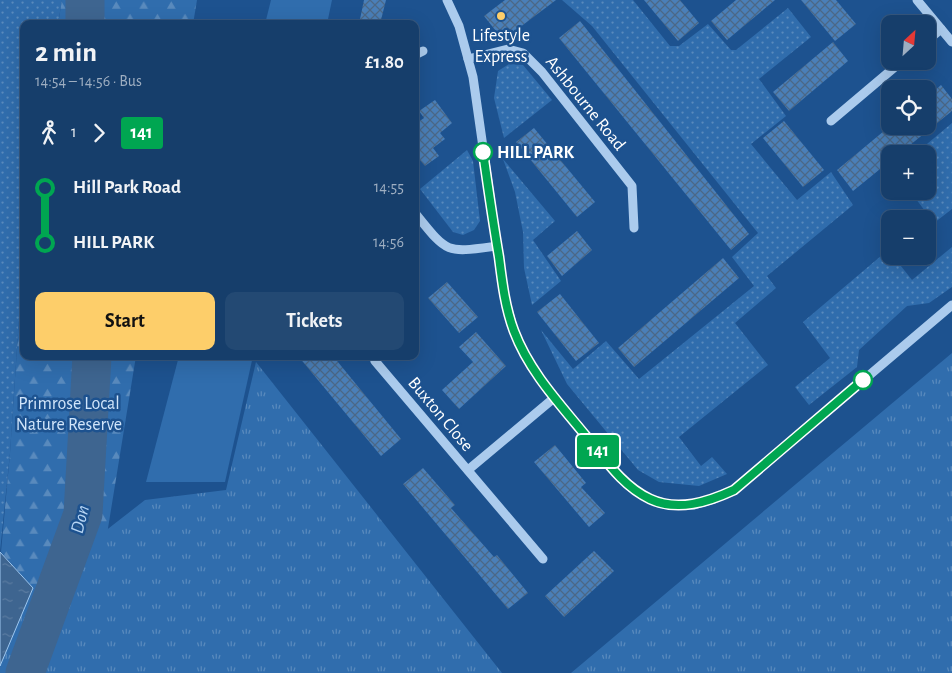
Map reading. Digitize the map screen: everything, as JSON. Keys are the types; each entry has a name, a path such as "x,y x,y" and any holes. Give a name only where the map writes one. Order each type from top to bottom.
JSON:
{"street":[{"path":"447,0 459,26 474,85 504,295 514,331 527,359 554,398 616,473 632,488 651,500 672,505 694,504 714,499 734,490 952,305"},
{"path":"918,0 952,42"},
{"path":"936,33 941,29"},
{"name":"Ashbourne Road","path":"468,58 508,49 523,53 542,72 632,186 634,228"},
{"path":"831,121 891,70"},
{"path":"419,218 439,243 449,249 461,250 497,246"},
{"name":"Buxton Close","path":"375,360 374,361 543,559"},
{"name":"Buxton Close","path":"468,470 554,398"}],"green space":[{"path":"0,0 62,0 59,20 20,20 20,304 10,453 0,552"},
{"path":"62,0 197,0 194,20 59,20"},
{"path":"271,0 332,0 328,20 266,20"},
{"path":"562,0 633,0 670,46 679,46 708,24 731,50 736,50 788,8 811,37 759,79 786,116 751,144 797,200 831,172 853,205 767,276 776,288 735,323 768,365 679,437 701,466 712,457 727,474 699,486 659,482 638,470 567,384 541,330 573,369 606,341 639,379 754,286 732,257 758,233 592,26"},
{"path":"509,64 523,65 552,100 504,138 494,98 498,71"},
{"path":"952,123 952,209 936,221 936,210 924,210 917,200 936,200 936,145 926,145"},
{"path":"467,150 473,161 480,221 474,230 463,235 453,232 420,189"},
{"path":"503,159 555,221 533,240 561,281 532,305 524,268 523,232 515,192"},
{"path":"952,247 952,287 929,303 907,306 859,350 857,367 809,405 795,387 830,358 803,322 881,256 881,265 900,265 912,280 930,265 936,265 936,260"},
{"name":"Primrose Local Nature Reserve","path":"20,304 20,360 135,360 88,651 0,673 33,588 1,552"},
{"path":"952,353 952,673 571,673"},
{"path":"178,360 252,360 225,482 146,482"},
{"path":"256,362 502,673 0,673 0,613 145,500 226,490"}],"water":[{"path":"0,552 33,588 0,666"}],"building":[{"path":"364,0 386,0 381,20 360,20"},
{"path":"505,0 556,0 503,40 484,16"},
{"path":"644,0 680,0 699,23 678,41"},
{"path":"736,0 775,0 727,40 711,21"},
{"path":"801,0 836,0 856,24 835,41"},
{"path":"580,21 749,234 731,250 559,38"},
{"path":"833,42 848,61 789,111 773,92"},
{"path":"941,85 952,99 952,111 936,124 936,89"},
{"path":"435,100 452,123 440,133 445,139 433,148 439,156 425,166 419,159 419,121 424,118 419,111"},
{"path":"784,121 824,170 803,187 763,138"},
{"path":"534,128 595,202 577,217 516,142"},
{"path":"881,133 881,135 922,135 910,145 881,145 881,168 853,191 837,170"},
{"path":"577,231 592,250 562,276 547,256"},
{"path":"723,258 739,278 634,367 618,348"},
{"path":"447,282 478,317 459,333 428,298"},
{"path":"560,294 599,343 576,361 537,312"},
{"path":"476,332 506,366 459,409 442,390 473,362 459,347"},
{"path":"301,360 336,360 401,439 381,456"},
{"path":"555,445 586,483 581,487 605,513 589,527 534,462"},
{"path":"423,468 455,505 451,508 494,557 497,555 528,593 508,609 403,484"},
{"path":"594,551 614,571 564,617 545,596"}],"waterway":[{"name":"Don","path":"85,0 85,20"},
{"name":"Don","path":"25,673 83,514 92,360"}],"bus line":[{"name":"141","path":"483,152 504,295 514,331 527,359 549,392 616,473 632,488 651,500 672,505 694,504 714,499 734,490 863,380"}],"place":[{"name":"Lifestyle Express","path":"501,16"},
{"name":"HILL PARK","path":"483,152"}]}
